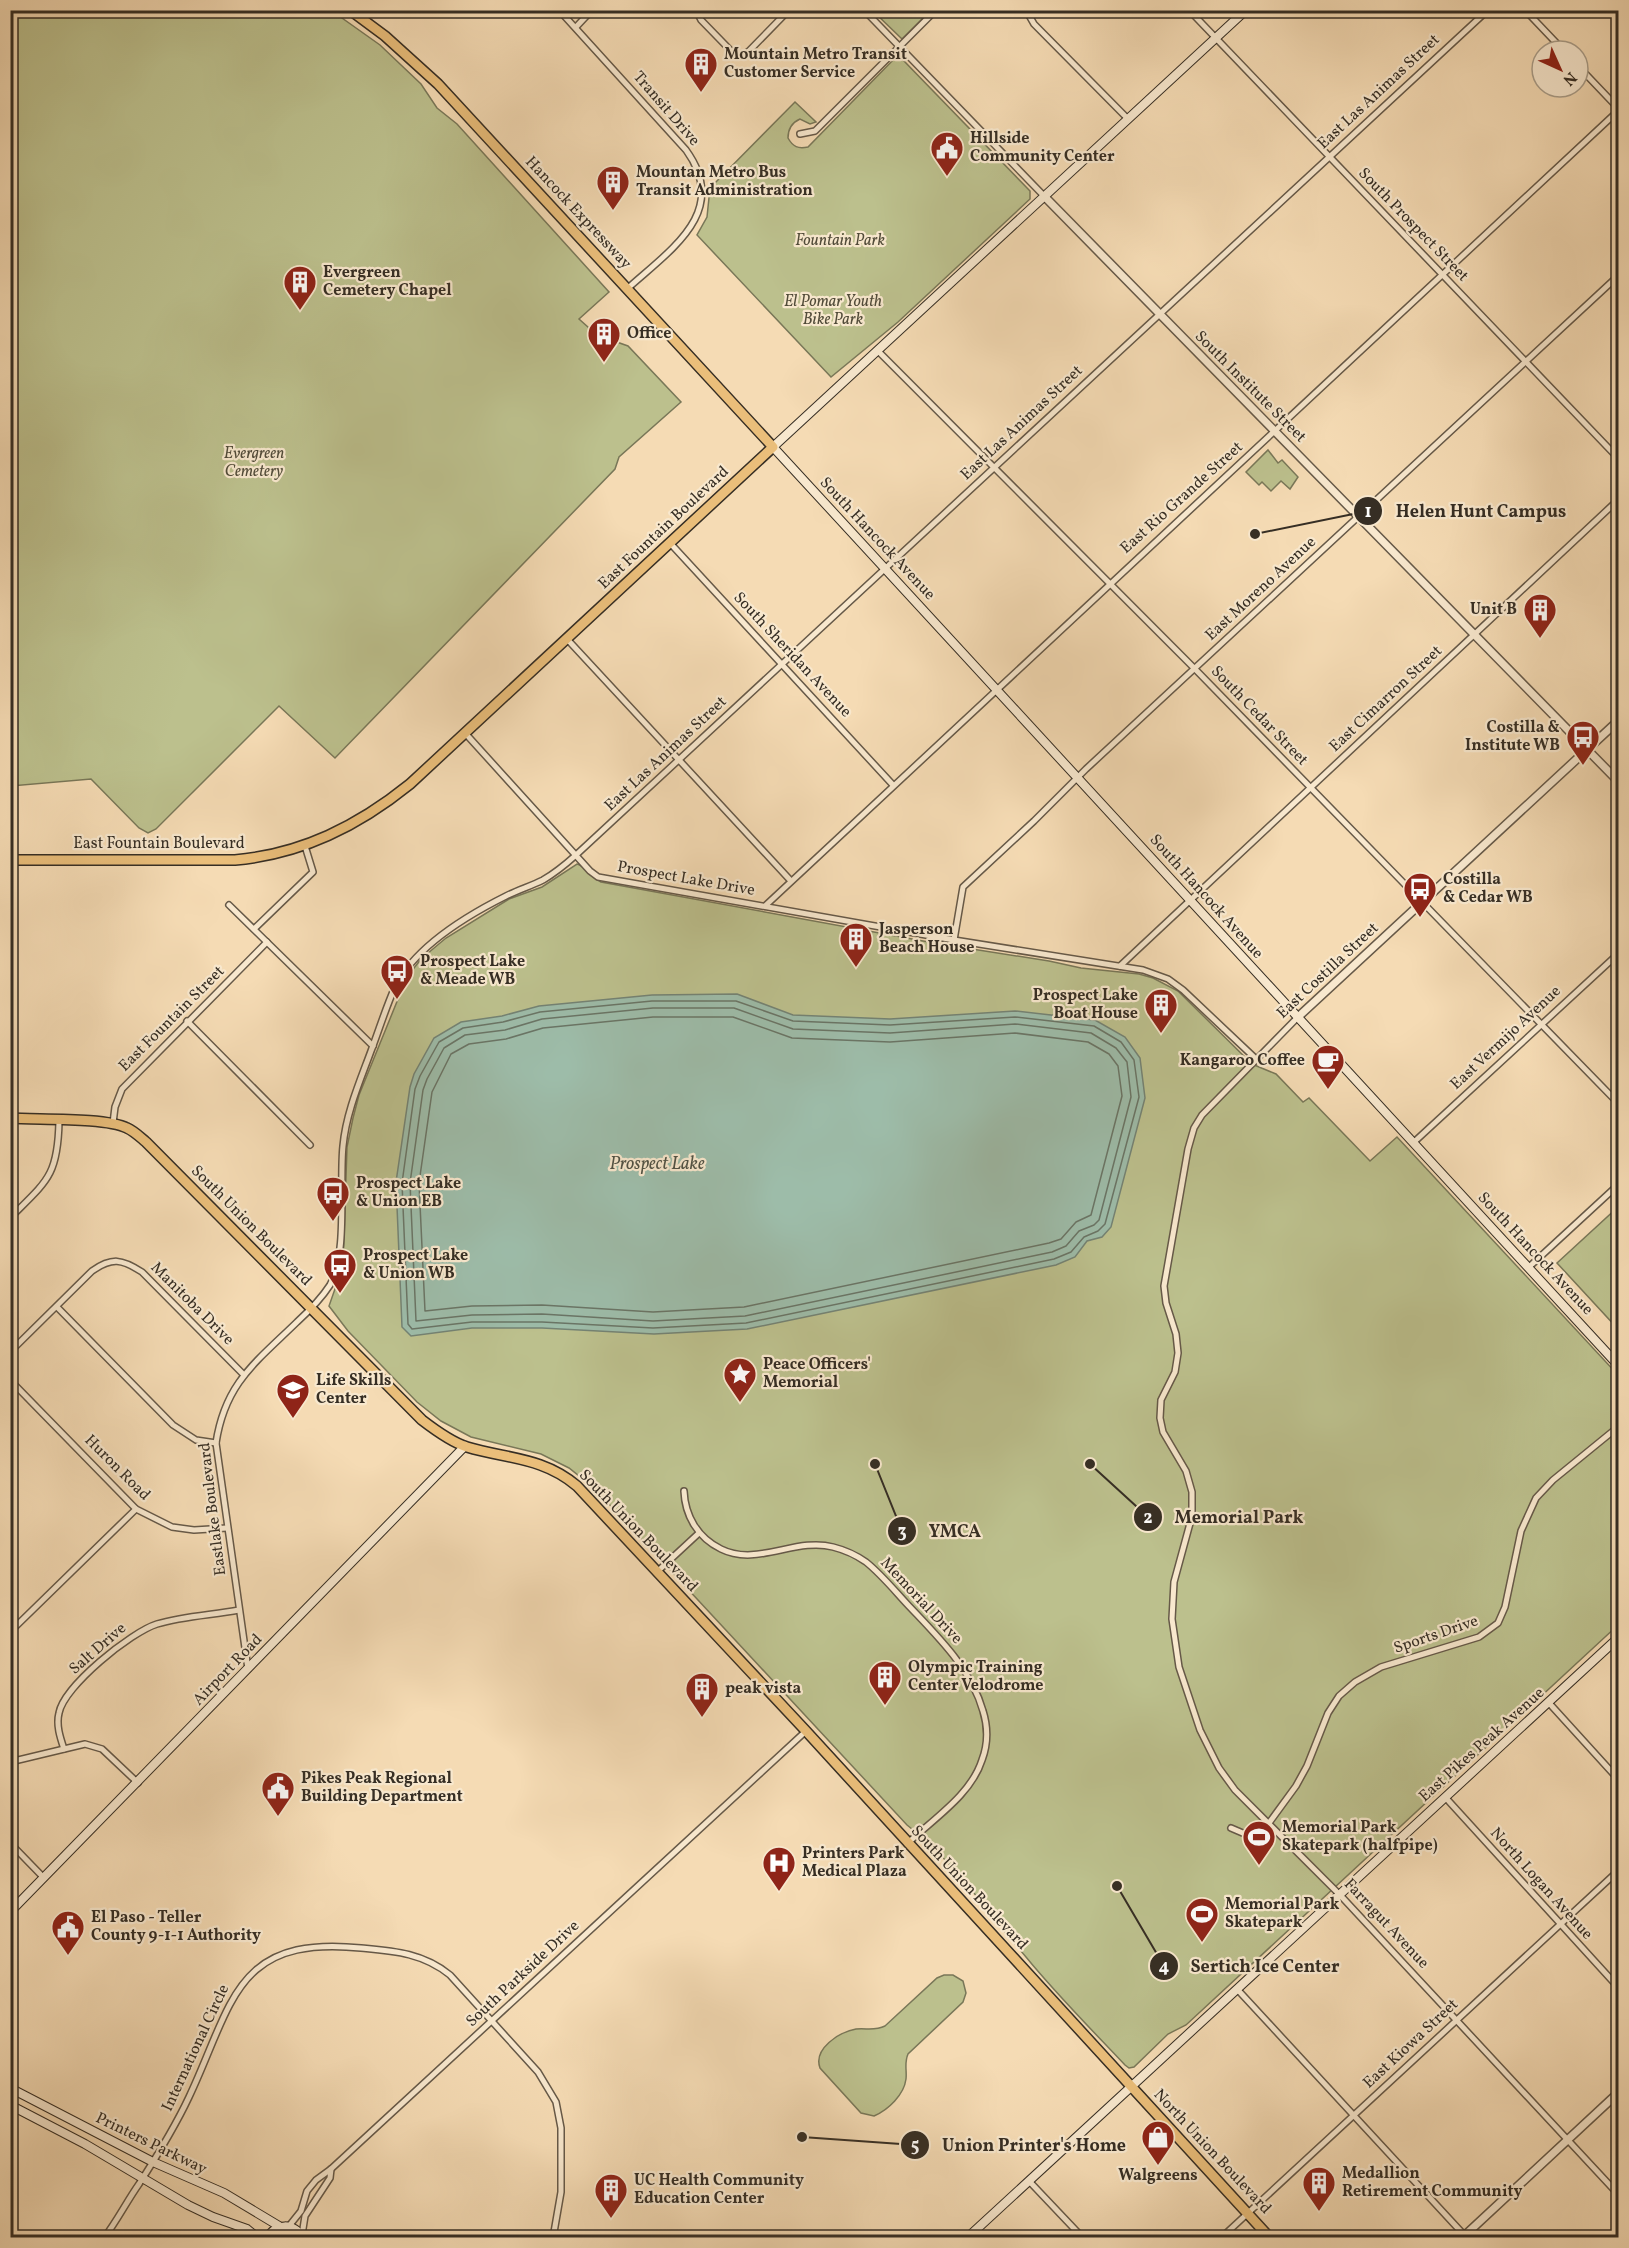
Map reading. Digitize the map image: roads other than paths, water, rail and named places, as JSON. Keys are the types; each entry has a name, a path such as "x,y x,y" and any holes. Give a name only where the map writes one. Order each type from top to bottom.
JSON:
{"main road":[{"name":"Hancock Expressway","path":"350,10 385,36 438,84 773,447"},
{"name":"East Fountain Boulevard","path":"10,860 235,860 283,853 305,846 345,828 376,810 410,784 1246,10"},
{"name":"South Hancock Avenue","path":"773,447 1618,1365"},
{"name":"South Union Boulevard","path":"10,1118 113,1124 127,1128 146,1142 422,1420 465,1446 539,1463 569,1479 658,1571 806,1731 1131,2087"},
{"name":"Airport Road","path":"10,1912 465,1446"},
{"name":"East Pikes Peak Avenue","path":"967,2238 1618,1638"},
{"name":"North Union Boulevard","path":"1131,2087 1270,2238"},
{"name":"Printers Parkway","path":"10,2088 153,2162 224,2193 251,2207 264,2218 279,2226"},
{"name":"Printers Parkway","path":"10,2105 143,2177 188,2205 213,2217 248,2229 258,2238"},
{"path":"267,2238 272,2230 279,2226 288,2226 302,2236"}],"street":[{"name":"Transit Drive","path":"559,10 686,150 699,171 702,182 701,206 690,229 627,289"},
{"path":"576,27 592,10"},
{"path":"696,10 701,20 737,57 748,52 789,10"},
{"name":"South Institute Street","path":"864,10 1618,781"},
{"path":"800,134 815,130 936,10"},
{"path":"1026,10 1034,24 1128,119"},
{"name":"South Prospect Street","path":"1189,10 1618,458"},
{"name":"East Las Animas Street","path":"576,855 1488,10"},
{"path":"1525,10 1553,39"},
{"path":"1590,79 1618,109"},
{"name":"East Rio Grande Street","path":"765,906 996,688 1443,276 1618,109"},
{"name":"East Moreno Avenue","path":"954,940 963,887 1034,821 1078,776 1618,276"},
{"name":"South Cedar Street","path":"878,350 1194,668 1618,1103"},
{"name":"East Cimarron Street","path":"1120,966 1618,500"},
{"name":"South Sheridan Avenue","path":"670,543 893,785"},
{"path":"567,639 791,881"},
{"name":"East Costilla Street","path":"1166,1303 1165,1276 1188,1149 1194,1128 1202,1115 1298,1017 1618,720"},
{"name":"Prospect Lake Drive","path":"465,733 590,872 605,879 954,940 1143,970 1177,985 1256,1059"},
{"path":"254,929 313,872 305,846"},
{"path":"311,1308 330,1285 336,1271 345,1133 357,1088 396,987 419,955 458,925 505,896 545,879 576,855"},
{"path":"230,905 373,1046"},
{"name":"East Fountain Street","path":"113,1124 115,1107 122,1089 267,942"},
{"name":"East Vermijo Avenue","path":"1413,1143 1618,954"},
{"path":"188,1022 310,1145"},
{"path":"10,1218 39,1190 55,1166 59,1147 59,1121"},
{"path":"1529,1267 1618,1185"},
{"name":"Manitoba Drive","path":"10,1352 92,1270 104,1262 115,1261 129,1263 141,1272 243,1374"},
{"name":"Farragut Avenue","path":"1166,1303 1176,1334 1178,1353 1175,1372 1161,1401 1161,1425 1186,1471 1191,1484 1193,1500 1192,1516 1173,1590 1172,1619 1176,1652 1194,1713 1218,1768 1235,1790 1340,1895 1618,2194"},
{"path":"57,1307 173,1425 196,1440 216,1443"},
{"name":"Eastlake Boulevard","path":"248,1669 216,1443 219,1423 225,1405 243,1374 311,1308"},
{"name":"Huron Road","path":"10,1380 136,1509 172,1527 194,1530 227,1528"},
{"name":"Sports Drive","path":"1269,1823 1302,1776 1328,1713 1339,1696 1354,1682 1380,1667 1479,1638 1498,1623 1506,1607 1521,1532 1536,1498 1553,1480 1618,1427"},
{"path":"658,1571 699,1533 689,1516 684,1491"},
{"path":"10,1632 136,1509"},
{"name":"Memorial Drive","path":"699,1533 716,1546 736,1554 762,1554 815,1545 831,1547 856,1556 883,1578 963,1668 976,1692 986,1720 986,1742 982,1761 968,1788 907,1844"},
{"name":"Salt Drive","path":"64,1749 58,1727 58,1712 64,1700 126,1639 157,1624 239,1610"},
{"path":"1549,1703 1618,1779"},
{"name":"South Parkside Drive","path":"288,2226 301,2211 307,2191 316,2180 331,2169 806,1731"},
{"path":"10,1762 85,1744 102,1749 138,1783"},
{"name":"North Logan Avenue","path":"1445,1797 1618,1987"},
{"path":"1231,1828 1255,1835 1269,1823"},
{"path":"10,1843 44,1878"},
{"name":"East Kiowa Street","path":"1221,2238 1618,1871"},
{"name":"International Circle","path":"104,2238 153,2162 188,2098 234,1994 253,1972 276,1956 302,1948 323,1945 406,1952 442,1969 544,2079 559,2110 561,2128 561,2192 553,2238"},
{"path":"1237,1989 1465,2237 1618,2093"},
{"path":"302,2236 305,2216 330,2178 331,2169"},
{"path":"1029,2181 1083,2238"}],"water":[{"name":"Prospect Lake","path":"737,994 793,1015 890,1019 1015,1011 1095,1020 1125,1037 1140,1058 1145,1098 1111,1227 1102,1237 1087,1241 1075,1257 1056,1265 747,1329 654,1334 542,1328 472,1328 411,1336 402,1327 396,1182 410,1087 414,1074 434,1038 461,1022 502,1016 539,1006 652,995"}],"place":[{"name":"Mountain Metro Transit Customer Service","path":"701,93"},
{"name":"Hillside Community Center","path":"947,177"},
{"name":"Mountan Metro Bus Transit Administration","path":"613,211"},
{"name":"Evergreen Cemetery Chapel","path":"300,311"},
{"name":"Office","path":"604,363"},
{"name":"Helen Hunt Campus","path":"1255,534"},
{"name":"Unit B","path":"1540,639"},
{"name":"Costilla & Institute WB","path":"1583,766"},
{"name":"Costilla & Cedar WB","path":"1420,918"},
{"name":"Jasperson Beach House","path":"856,968"},
{"name":"Prospect Lake & Meade WB","path":"397,1000"},
{"name":"Prospect Lake Boat House","path":"1161,1034"},
{"name":"Kangaroo Coffee","path":"1328,1090"},
{"name":"Prospect Lake & Union EB","path":"333,1222"},
{"name":"Prospect Lake & Union WB","path":"340,1294"},
{"name":"Peace Officers' Memorial","path":"740,1403"},
{"name":"Life Skills Center","path":"293,1419"},
{"name":"YMCA","path":"875,1464"},
{"name":"Memorial Park","path":"1090,1464"},
{"name":"Olympic Training Center Velodrome","path":"885,1706"},
{"name":"peak vista","path":"702,1718"},
{"name":"Pikes Peak Regional Building Department","path":"278,1817"},
{"name":"Memorial Park Skatepark (halfpipe)","path":"1259,1866"},
{"name":"Sertich Ice Center","path":"1117,1886"},
{"name":"Printers Park Medical Plaza","path":"779,1892"},
{"name":"Memorial Park Skatepark","path":"1202,1943"},
{"name":"El Paso - Teller County 9-1-1 Authority","path":"68,1956"},
{"name":"Union Printer's Home","path":"802,2137"},
{"name":"Walgreens","path":"1158,2166"},
{"name":"Medallion Retirement Community","path":"1319,2212"},
{"name":"UC Health Community Education Center","path":"611,2219"}],"park label":[{"name":"Fountain Park","path":"840,241"},
{"name":"El Pomar Youth Bike Park","path":"833,311"},
{"name":"Evergreen Cemetery","path":"254,463"}]}
